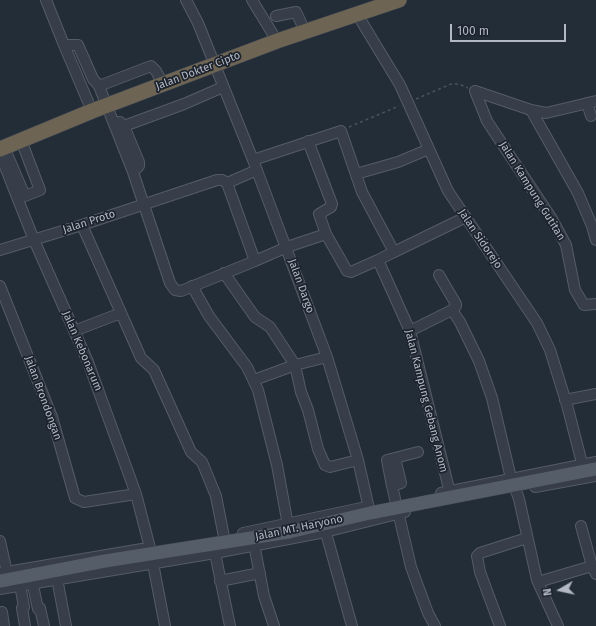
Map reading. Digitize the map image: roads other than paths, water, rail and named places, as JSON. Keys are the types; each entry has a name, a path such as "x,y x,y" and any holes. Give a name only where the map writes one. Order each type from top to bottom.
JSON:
{"highway":[{"name":"Jalan Dokter Cipto","path":"1,150 21,140 92,111 277,41 399,0"}],"main road":[{"name":"Jalan MT. Haryono","path":"13,579 56,575 104,558 151,554 219,544 253,542 289,528 324,528 370,510 397,508 428,498 450,494 488,490 514,484 548,481 587,468"}],"street":[{"path":"46,0 92,111"},
{"name":"Jalan Dargo","path":"186,0 198,23 255,165 327,357 358,460 370,510"},
{"path":"252,0 277,41"},
{"path":"276,16 296,12 305,32"},
{"name":"Jalan Sidorejo","path":"357,14 400,85 448,190 536,323 550,350 587,468"},
{"path":"64,45 78,45 93,79 100,86 108,106 139,162 138,166 133,172 172,287 178,292 287,247 326,234"},
{"path":"100,86 151,66 156,71 163,84"},
{"path":"119,124 184,104 223,87"},
{"name":"Jalan Kampung Gutitan","path":"531,110 475,91 487,121 552,219 566,245 575,290 584,305 596,304"},
{"path":"531,110 546,113 592,102 591,116"},
{"path":"531,110 578,193 594,225 596,240"},
{"path":"256,261 226,183 283,150 341,131 356,174 372,212 394,252"},
{"path":"1,150 24,194 28,196 40,190 40,187 21,140"},
{"path":"308,141 332,204 331,207 319,214 326,234 347,271 351,272 378,260 466,217"},
{"path":"356,174 398,162 429,149"},
{"name":"Jalan Kebonarum","path":"1,150 34,240 88,362 136,494 151,554 165,626"},
{"name":"Jalan Proto","path":"0,250 82,225 217,180 222,180 226,183"},
{"path":"82,225 141,358 154,370 191,452 202,462 216,496 220,581 230,626"},
{"name":"Jalan Kampung Gebang Anom","path":"378,260 410,331 450,494"},
{"path":"224,273 255,317 268,325 295,365 301,392 308,410 318,450 325,465 330,466 358,460"},
{"path":"410,331 452,310 456,306 439,274"},
{"name":"Jalan Brondongan","path":"0,286 52,416 75,498 84,502 136,494"},
{"path":"192,286 209,316 231,343 254,380 270,433 289,528"},
{"path":"452,310 479,360 486,379 538,582 558,626"},
{"path":"74,331 121,313"},
{"path":"254,380 295,365 327,357"},
{"path":"565,400 596,394"},
{"path":"418,452 387,460 411,567 428,613 435,626"},
{"path":"514,484 587,468 596,462"},
{"path":"548,481 596,476"},
{"path":"274,626 264,596 253,542 324,528 397,508 488,490"},
{"path":"219,544 370,510"},
{"path":"538,582 594,570 581,526"},
{"path":"324,528 352,626"},
{"path":"500,626 480,572 477,556 480,553 527,538"},
{"path":"0,541 13,579 25,626"},
{"path":"66,626 56,575 151,554"},
{"path":"13,579 104,558"},
{"path":"220,581 260,573"},
{"path":"13,579 38,608 40,608 44,626"},
{"path":"2,612 4,626"}]}
